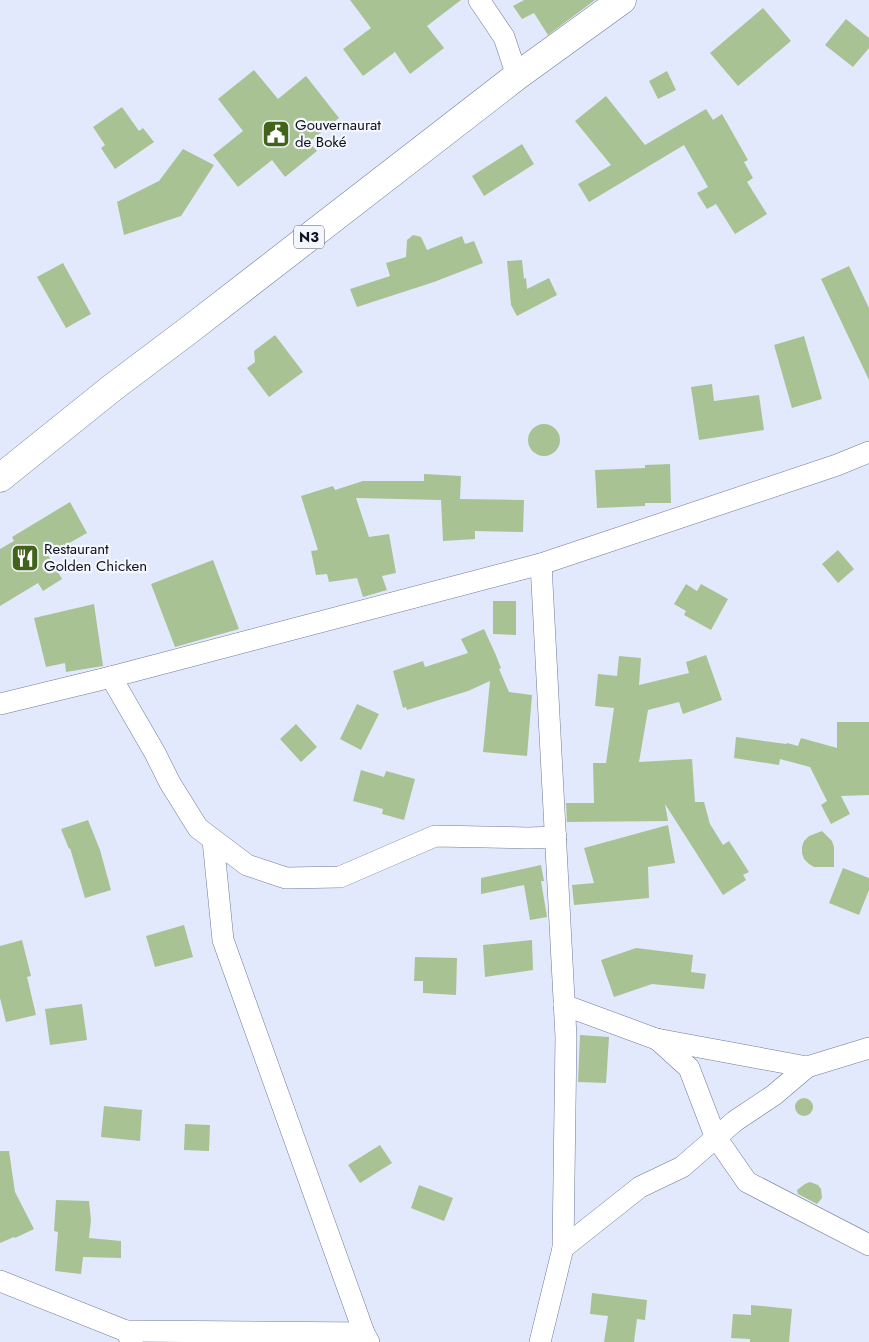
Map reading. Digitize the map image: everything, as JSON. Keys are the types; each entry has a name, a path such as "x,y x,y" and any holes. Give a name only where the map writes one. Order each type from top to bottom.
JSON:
{"highway":[{"name":"N3","path":"0,478 112,388 517,76 622,0"}],"street":[{"path":"479,0 504,37 517,76"},
{"path":"0,704 111,677 541,564 837,465 869,452"},
{"path":"540,1342 563,1248 566,1037 541,564"},
{"path":"111,677 198,828 247,865 286,878 340,877 435,836 556,837"},
{"path":"0,1281 129,1337 367,1337 223,940 214,840"},
{"path":"564,1006 656,1039 807,1067"},
{"path":"656,1039 689,1068 715,1136 747,1182 869,1245"},
{"path":"563,1248 640,1186 682,1167 734,1120 774,1095 807,1067 869,1048"}],"building":[{"path":"350,0 461,0 427,26 444,48 410,74 395,52 363,76 343,49 371,28"},
{"path":"524,0 595,0 548,35 534,13 522,19 513,6"},
{"path":"763,8 791,41 738,86 710,53"},
{"path":"846,19 869,38 869,48 853,67 825,45"},
{"path":"254,70 278,99 306,76 339,118 309,142 317,151 285,177 272,160 238,187 213,155 243,131 218,99"},
{"path":"667,71 676,90 658,99 649,81"},
{"path":"606,96 645,145 706,109 713,120 722,114 748,160 744,162 753,178 747,182 767,214 735,234 716,204 707,209 697,193 708,187 684,145 589,202 578,184 611,165 575,121"},
{"path":"122,107 139,131 143,128 154,142 115,169 101,148 105,145 93,127"},
{"path":"522,144 534,164 484,196 472,176"},
{"path":"183,149 214,165 181,216 124,235 117,202 159,181"},
{"path":"413,235 421,237 427,250 462,236 465,244 474,241 483,263 434,282 357,307 350,289 390,276 386,263 406,257 407,240"},
{"path":"522,260 527,289 549,278 557,295 517,316 511,305 507,261"},
{"path":"63,263 91,314 66,328 37,277"},
{"path":"849,266 869,308 869,380 821,279"},
{"path":"275,335 303,372 269,397 247,368 255,362 254,351"},
{"path":"804,336 822,399 792,408 774,345"},
{"path":"712,384 714,401 759,395 764,430 699,440 691,387"},
{"path":"544,424 555,429 560,440 555,451 544,456 533,451 528,440 533,429"},
{"path":"670,464 671,503 645,503 645,506 597,508 595,470 645,468 645,465"},
{"path":"424,474 461,476 460,499 524,500 523,532 475,531 475,539 443,541 441,500 356,498 369,537 389,534 396,573 382,576 387,590 363,597 357,578 329,582 327,574 316,575 311,551 318,550 301,496 333,486 335,490 363,481 424,481"},
{"path":"70,502 87,533 48,555 62,579 43,591 38,583 0,606 0,549 14,541 12,537"},
{"path":"838,550 854,569 838,583 822,564"},
{"path":"213,560 239,629 175,647 151,584"},
{"path":"686,584 697,591 701,584 728,599 711,630 684,615 686,611 674,604"},
{"path":"493,601 516,601 516,635 493,634"},
{"path":"94,604 103,666 66,672 65,663 46,667 34,618"},
{"path":"484,629 509,692 532,695 527,756 483,752 490,681 468,691 407,710 406,707 403,708 393,671 423,661 425,667 468,653 461,639"},
{"path":"706,655 722,700 683,714 679,702 648,710 639,762 692,759 695,802 704,802 710,824 723,845 729,841 749,872 743,875 746,880 723,895 665,804 668,821 567,822 566,803 594,803 593,763 606,763 614,708 595,706 598,674 617,676 619,656 641,658 639,685 689,673 686,662"},
{"path":"357,704 379,714 361,750 340,739"},
{"path":"837,722 869,722 869,795 841,796 850,814 831,824 821,805 827,801 810,767 780,759 779,765 734,758 736,737 798,746 801,738 837,748"},
{"path":"296,724 317,747 301,762 280,739"},
{"path":"361,770 384,777 386,771 415,779 404,820 382,814 383,809 353,801"},
{"path":"88,820 100,850 111,890 85,898 70,848 61,829"},
{"path":"668,825 675,863 648,867 649,898 574,905 572,885 594,883 584,848"},
{"path":"822,831 832,841 834,847 834,867 814,867 804,859 802,853 804,841 809,836"},
{"path":"541,865 544,881 541,881 547,917 530,920 524,885 481,894 481,878"},
{"path":"843,868 869,878 869,890 859,915 829,903"},
{"path":"184,925 193,957 155,967 146,936"},
{"path":"22,940 31,976 27,977 36,1015 6,1022 0,998 0,946"},
{"path":"532,940 533,970 485,977 483,945"},
{"path":"636,948 693,955 691,972 706,974 704,989 652,984 614,997 601,960"},
{"path":"415,957 457,958 456,995 423,993 423,981 414,981"},
{"path":"82,1004 87,1040 50,1045 45,1009"},
{"path":"580,1035 609,1037 606,1083 578,1082"},
{"path":"800,1098 808,1098 813,1103 811,1114 800,1116 795,1111 795,1103"},
{"path":"104,1106 142,1110 140,1141 101,1137"},
{"path":"185,1124 210,1125 209,1151 184,1150"},
{"path":"380,1145 392,1163 360,1183 348,1165"},
{"path":"0,1151 9,1151 15,1192 34,1229 0,1243"},
{"path":"810,1182 818,1185 821,1189 822,1198 817,1204 798,1194 797,1190"},
{"path":"419,1185 453,1198 444,1221 411,1208"},
{"path":"56,1200 89,1201 91,1220 89,1238 121,1241 121,1258 83,1257 81,1274 55,1271 58,1232 54,1231"},
{"path":"592,1293 647,1300 645,1320 637,1319 634,1342 604,1342 608,1316 590,1314"},
{"path":"751,1305 792,1309 789,1342 750,1342 750,1339 731,1338 733,1314 751,1315"}],"place":[{"name":"Gouvernaurat de Boké","path":"276,134"},
{"name":"Restaurant Golden Chicken","path":"25,558"}]}
